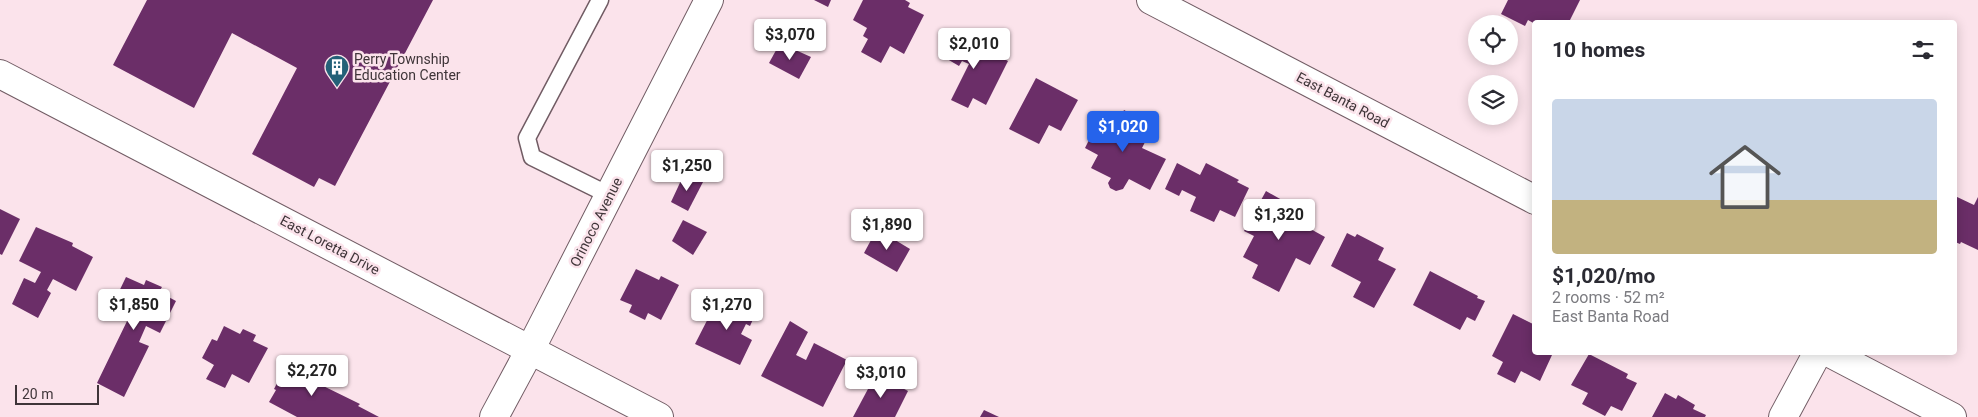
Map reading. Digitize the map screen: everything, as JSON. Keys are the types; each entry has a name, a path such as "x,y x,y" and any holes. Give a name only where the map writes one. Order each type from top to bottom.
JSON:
{"street":[{"name":"Orinoco Avenue","path":"494,417 709,0"},
{"name":"East Banta Road","path":"1151,0 1532,198"},
{"name":"East Loretta Drive","path":"0,74 659,417"},
{"path":"1783,417 1816,355"},
{"path":"1834,355 1952,417"}],"lane":[{"path":"600,0 527,138 532,157 609,196"}],"building":[{"name":"Perry Township Education Center","path":"147,0 433,0 335,186 319,178 314,187 252,154 297,68 232,33 194,108 113,65"},
{"path":"814,0 831,0 828,7"},
{"path":"863,0 905,0 910,3 908,7 924,15 904,54 890,46 881,63 861,52 868,39 863,36 867,28 853,20"},
{"path":"1508,0 1580,0 1570,20 1532,20 1532,22 1528,20 1525,26 1518,22 1518,15 1501,14"},
{"path":"954,33 1008,61 986,105 973,98 968,108 951,100 969,64 962,61 959,66 942,56"},
{"path":"780,43 811,57 799,79 769,63"},
{"path":"1036,78 1078,100 1061,131 1049,125 1039,144 1009,129"},
{"path":"1124,110 1140,119 1134,131 1147,138 1142,148 1166,159 1150,190 1129,179 1123,189 1116,191 1110,188 1108,183 1111,178 1091,168 1098,155 1085,148 1102,114 1118,123"},
{"path":"1177,163 1200,175 1206,163 1239,180 1237,182 1249,188 1235,217 1220,210 1214,222 1190,211 1196,197 1182,190 1179,196 1165,189"},
{"path":"685,172 703,182 688,211 671,202"},
{"path":"1266,191 1298,209 1294,217 1325,237 1310,265 1296,258 1279,292 1252,278 1258,265 1243,257 1254,236 1244,231"},
{"path":"1957,197 1974,205 1978,197 1978,250 1961,242 1960,244 1957,243"},
{"path":"0,209 20,219 2,255 0,254"},
{"path":"683,220 707,232 693,255 672,241"},
{"path":"36,227 73,243 72,246 93,257 76,291 53,279 47,290 51,293 38,318 12,304 24,278 35,283 41,272 19,261"},
{"path":"877,229 910,249 897,272 864,253"},
{"path":"1347,233 1355,237 1357,234 1384,248 1378,260 1396,269 1374,308 1353,297 1361,282 1331,266"},
{"path":"636,269 659,280 661,276 679,285 661,320 648,313 645,320 629,312 632,305 620,300"},
{"path":"1430,271 1485,301 1475,321 1467,317 1460,330 1413,305"},
{"path":"126,277 144,285 146,280 162,287 159,292 176,301 160,333 146,326 139,342 149,346 124,397 97,383 129,317 111,308"},
{"path":"720,295 753,311 752,314 755,315 750,326 746,324 741,334 752,340 740,365 695,344"},
{"path":"1513,314 1532,324 1532,355 1552,355 1540,381 1521,371 1515,383 1497,374 1503,362 1492,356"},
{"path":"790,321 808,332 796,355 806,360 814,343 847,360 823,407 761,376"},
{"path":"224,326 240,334 243,329 256,335 253,341 268,348 249,383 232,374 225,388 206,379 214,365 202,358 212,339 217,341"},
{"path":"1588,355 1628,374 1626,378 1637,383 1622,411 1611,406 1605,416 1582,404 1588,393 1571,385"},
{"path":"289,360 312,372 309,379 360,404 358,406 379,417 297,417 269,402"},
{"path":"876,374 908,391 895,417 853,417"},
{"path":"1665,393 1676,399 1678,395 1695,405 1693,409 1706,415 1705,417 1652,417"},
{"path":"984,410 999,417 980,417"}],"place":[{"name":"Perry Township Education Center","path":"337,88"}]}
